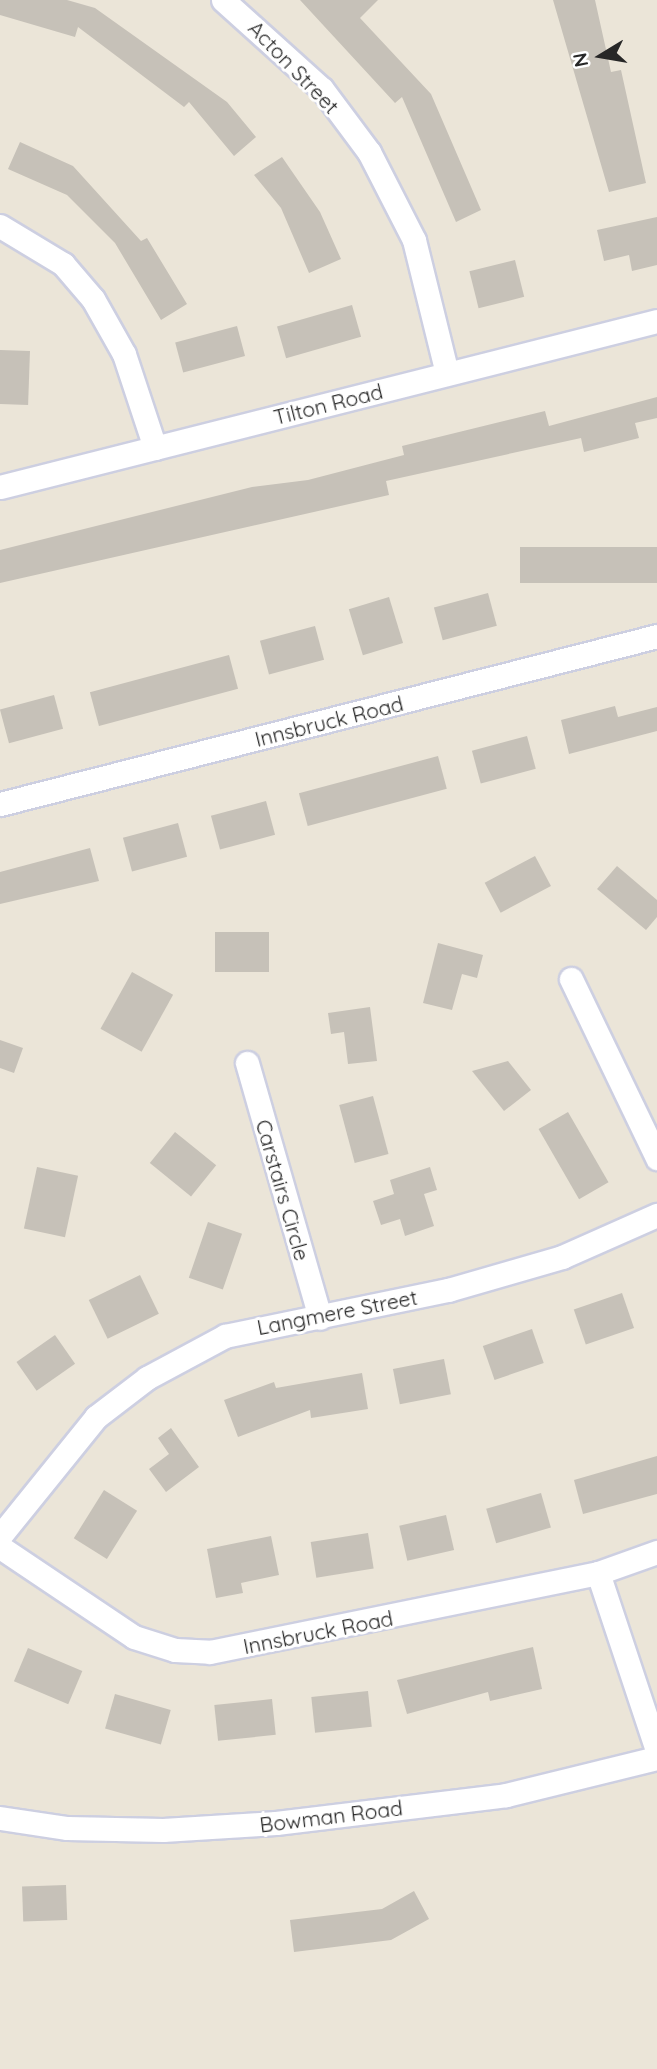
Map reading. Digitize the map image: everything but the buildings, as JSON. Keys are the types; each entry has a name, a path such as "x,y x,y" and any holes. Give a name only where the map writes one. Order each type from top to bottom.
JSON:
{"street":[{"name":"Acton Street","path":"223,0 322,89 369,152 414,240 447,373"},
{"path":"0,226 63,264 93,299 124,354 155,448"},
{"name":"Tilton Road","path":"0,487 657,321"},
{"name":"Innsbruck Road","path":"0,804 657,636"},
{"path":"571,979 657,1158"},
{"name":"Carstairs Circle","path":"247,1063 320,1318"},
{"name":"Langmere Street","path":"0,1536 96,1417 148,1378 225,1336 293,1317 320,1318 562,1257 657,1215"},
{"name":"Innsbruck Road","path":"0,1547 134,1637 187,1651 356,1626 597,1573 657,1552"},
{"path":"597,1573 657,1750"},
{"name":"Bowman Road","path":"0,1818 67,1828 163,1830 276,1823 506,1794 657,1758"}]}
